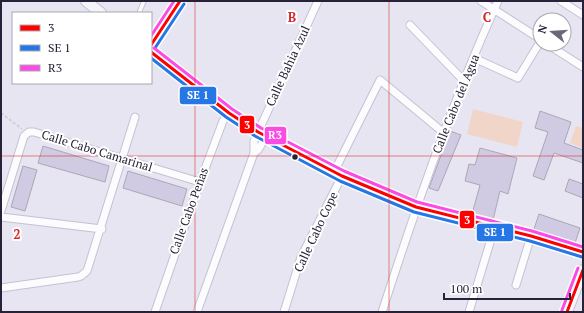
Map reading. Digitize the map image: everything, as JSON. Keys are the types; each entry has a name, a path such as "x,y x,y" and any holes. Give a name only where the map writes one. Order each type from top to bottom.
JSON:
{"street":[{"path":"86,1 100,12"},
{"path":"152,43 180,1"},
{"name":"Calle Bahia Azul","path":"197,312 254,153 254,141 262,134 318,1"},
{"path":"481,1 532,35"},
{"name":"Calle Cabo del Agua","path":"382,312 416,207 464,81 498,1"},
{"path":"561,1 583,15"},
{"path":"410,25 464,81"},
{"path":"474,58 518,78 533,52"},
{"path":"560,52 583,67"},
{"path":"152,53 229,113 262,134 338,174 386,196 416,207 495,226 583,252"},
{"name":"Calle Cabo Cope","path":"284,312 301,258 380,80 444,133"},
{"name":"Calle Cabo Peñas","path":"155,312 200,182 223,122 229,113"},
{"path":"1,288 81,276 85,274 89,268 102,228 135,117"},
{"name":"Calle Cabo Camarinal","path":"1,211 24,136 27,133 34,132 200,182"},
{"path":"1,216 102,228"},
{"path":"469,312 495,226"},
{"path":"516,285 531,236"},
{"path":"567,312 583,270"}],"lane":[{"path":"139,12 144,1"}],"path":[{"path":"1,113 27,133"}],"shaded area":[{"path":"473,109 523,122 517,147 467,134"},
{"path":"576,126 583,128 583,148 570,143"}],"building":[{"path":"540,111 571,122 564,143 583,150 583,163 554,153 544,180 533,176 548,132 535,128"},
{"path":"450,131 461,135 438,191 429,188"},
{"path":"43,146 109,166 105,182 38,163"},
{"path":"480,148 517,158 508,194 500,191 493,220 472,214 480,185 465,181 469,164 475,165"},
{"path":"23,166 37,170 25,211 11,207"},
{"path":"128,171 187,189 182,206 123,188"},
{"path":"569,179 583,184 583,198 565,191"},
{"path":"539,214 580,228 575,243 534,229"}],"transit line":[{"name":"R3","path":"152,34 174,1"},
{"name":"3","path":"152,43 180,1"},
{"path":"155,48 184,4"},
{"name":"R3","path":"154,48 232,109 261,128 344,171 417,202 532,231 583,247"},
{"name":"3","path":"152,53 229,113 258,132 342,176 416,207 531,236 583,252"},
{"path":"152,59 226,117 255,136 340,181 414,212 530,241 582,257"},
{"name":"R3","path":"562,310 578,268"},
{"name":"3","path":"567,312 583,270"}]}
